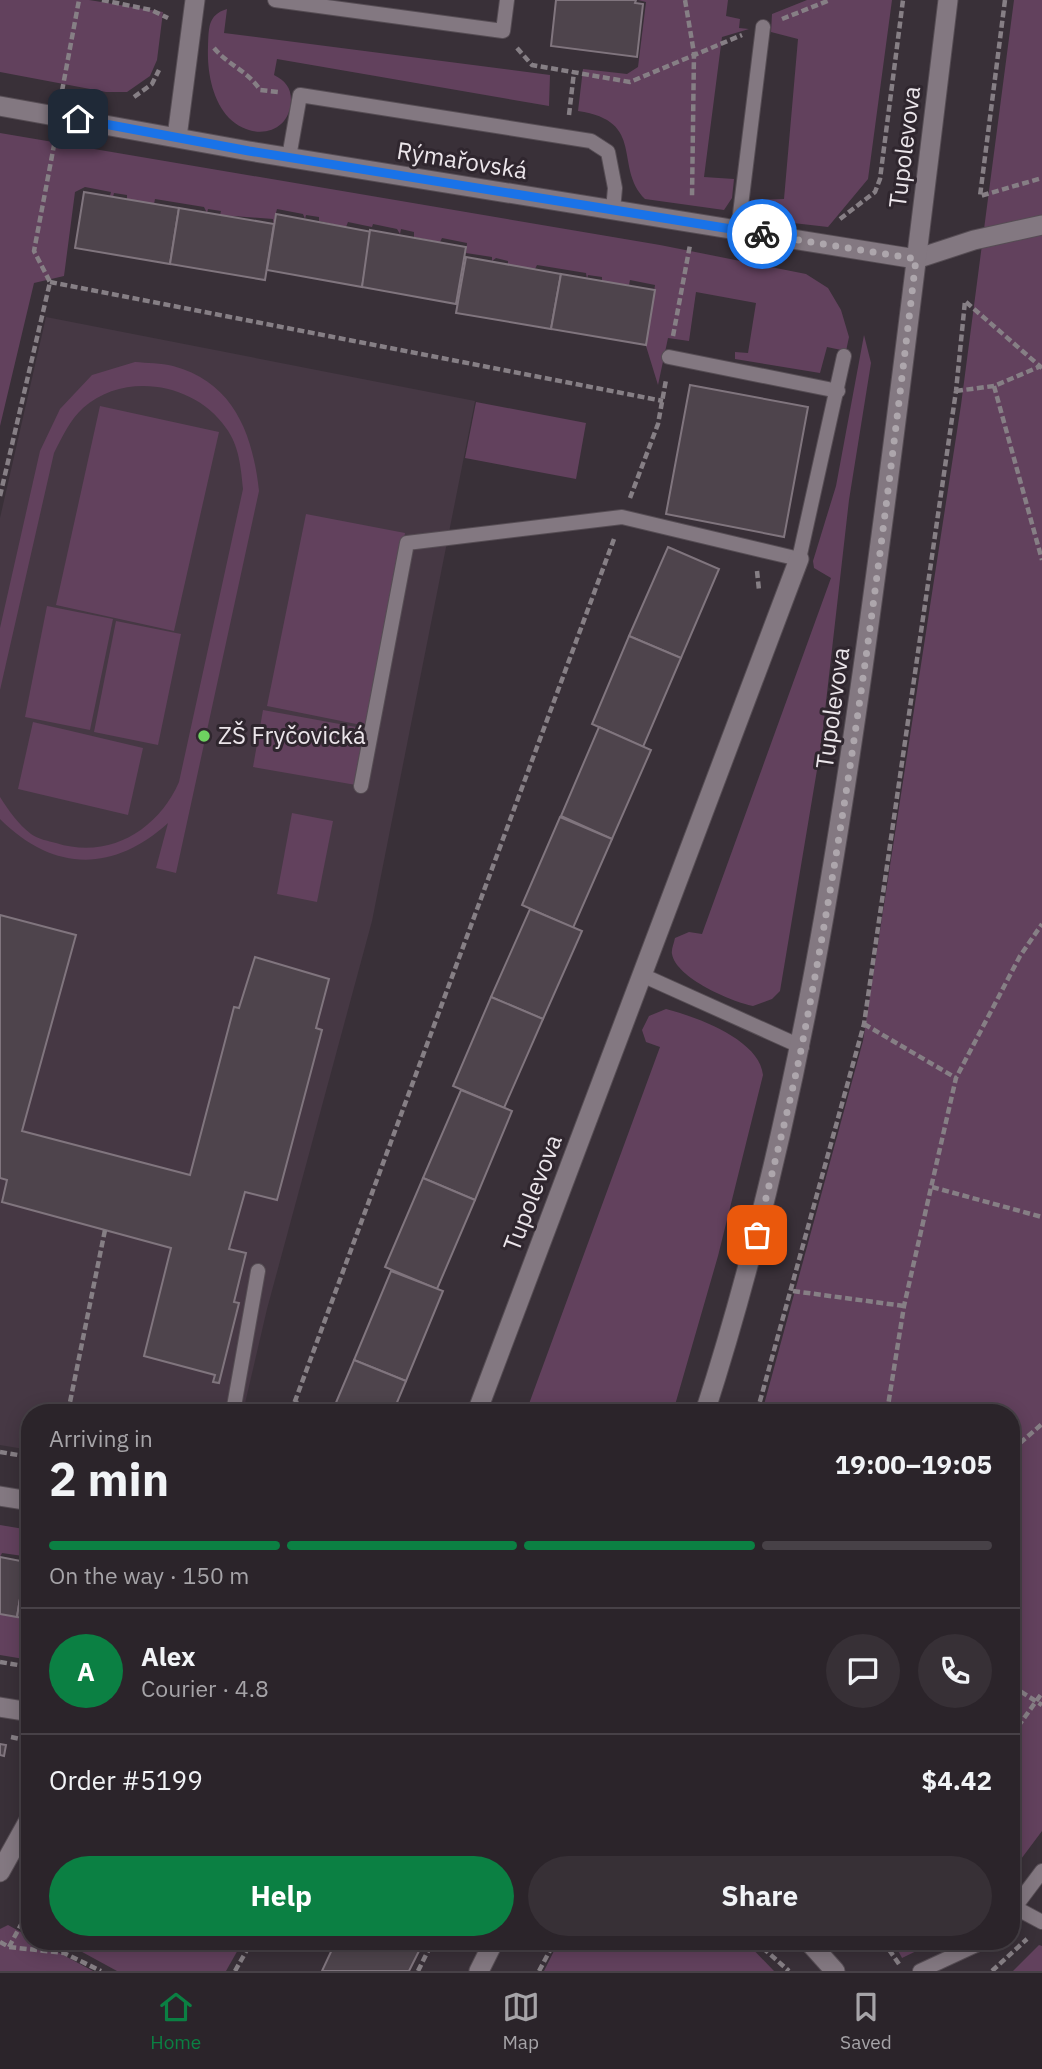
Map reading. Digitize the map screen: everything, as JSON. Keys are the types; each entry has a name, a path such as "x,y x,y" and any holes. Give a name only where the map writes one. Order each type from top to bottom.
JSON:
{"street":[{"path":"177,137 195,0"},
{"name":"Tupolevova","path":"707,1404 753,1248 802,1047 854,735 948,0"},
{"name":"Rýmařovská","path":"0,106 289,157 916,259"},
{"path":"916,259 974,240 1042,225"},
{"name":"Tupolevova","path":"480,1404 799,559"},
{"path":"0,1496 21,1500"},
{"path":"0,1707 21,1710"},
{"path":"0,1872 21,1834"},
{"path":"479,1971 490,1950"},
{"path":"816,1950 835,1971"}],"lane":[{"path":"275,0 503,31 507,0"},
{"path":"738,230 763,26"},
{"path":"289,157 300,95 591,141 608,152 615,188 613,210"},
{"path":"669,356 838,391"},
{"path":"361,786 407,542 622,517 799,559 844,356"},
{"path":"642,975 802,1047"},
{"path":"234,1404 258,1271"},
{"path":"1020,1900 1042,1871"},
{"path":"1020,1914 1038,1927"},
{"path":"920,1971 966,1950"}],"path":[{"path":"62,91 79,0"},
{"path":"102,0 151,10 169,19 168,32"},
{"path":"294,1404 658,424 691,223 694,53 685,0"},
{"path":"503,31 532,65 631,82 694,53 830,0"},
{"path":"841,219 875,192 880,179 903,0"},
{"path":"1005,0 980,196 1042,178"},
{"path":"215,37 214,48 227,63 251,76 260,90 300,95"},
{"path":"134,97 152,84 160,66"},
{"path":"566,137 574,72"},
{"path":"0,496 50,282 34,251 56,135"},
{"path":"50,282 663,401"},
{"path":"759,1404 793,1291 864,1024 956,391 965,301 1041,367 994,386 956,391"},
{"path":"994,386 1042,560"},
{"path":"888,1404 905,1306 956,1078 1020,956 1042,924"},
{"path":"864,1024 956,1078"},
{"path":"932,1187 1042,1217"},
{"path":"70,1404 105,1230"},
{"path":"793,1291 905,1306"},
{"path":"296,1400 297,1404"},
{"path":"1020,1443 1042,1424"},
{"path":"0,1452 21,1456"},
{"path":"0,1662 21,1666"},
{"path":"1020,1691 1042,1705"},
{"path":"1020,1724 1042,1693"},
{"path":"9,1947 21,1925"},
{"path":"1020,1944 1038,1927"},
{"path":"0,1942 9,1947 21,1948"},
{"path":"37,1950 65,1953 101,1971"},
{"path":"235,1971 247,1950"},
{"path":"418,1971 428,1950"},
{"path":"539,1971 550,1950"},
{"path":"765,1950 789,1971"},
{"path":"889,1950 903,1971"},
{"path":"992,1971 1014,1950"}],"shaded area":[{"path":"0,0 89,0 163,12 157,60 150,76 127,92 106,92 0,72"},
{"path":"638,0 728,0 726,16 740,19 739,28 749,29 722,37 704,177 734,179 732,198 724,210 645,199 636,186 621,135 613,124 599,116 578,111 583,69 627,74 638,67 646,2"},
{"path":"807,0 892,0 868,179 828,227 767,220 758,215 751,200 784,199 798,39 771,32 772,14"},
{"path":"1014,0 1042,0 1042,1831 1020,1860 1020,1404 764,1404 863,1041 961,405"},
{"path":"227,9 224,33 550,75 549,106 277,59 274,75 289,88 289,112 284,121 268,131 248,130 229,118 218,103 208,66 210,24 216,15"},
{"path":"0,133 660,245 806,274 828,288 841,310 849,337 846,351 827,347 820,373 735,359 735,352 748,353 756,303 696,292 689,341 668,338 658,385 646,346 655,285 630,280 629,285 602,281 602,277 588,275 587,279 586,273 537,265 535,269 508,265 508,261 496,258 492,261 492,257 466,253 467,243 442,238 440,242 414,237 414,232 401,229 400,234 397,229 373,224 372,227 348,222 346,227 319,221 319,217 306,215 305,219 303,214 277,209 273,224 273,219 220,215 221,211 208,209 207,213 204,207 155,199 154,204 127,199 127,195 114,193 113,197 110,196 111,192 85,187 75,192 64,276 34,283 0,426"},
{"name":"ZŠ Fryčovická","path":"46,317 475,401 372,921 267,1309 245,1404 21,1404 21,1448 0,1445 0,518"},
{"path":"864,335 871,363 849,500 821,746 780,991 772,999 753,1006 732,1000 694,980 676,963 672,951 675,938 689,932 702,934 831,578 814,568 813,561 836,486"},
{"path":"135,362 173,366 194,374 211,384 225,398 237,414 252,450 259,491 176,873 156,868 168,823 126,851 105,858 83,860 62,857 41,849 0,819 0,797 18,822 37,837 76,847 113,844 145,827 170,799 179,782 243,489 234,442 213,413 196,401 159,387 119,389 100,396 83,408 70,423 54,453 0,690 0,628 40,451 60,409 92,375"},
{"path":"476,402 586,423 576,479 465,458"},
{"path":"100,406 219,432 174,631 56,605"},
{"path":"306,514 405,533 366,726 267,706"},
{"path":"47,606 113,619 90,730 25,717"},
{"path":"116,621 181,634 158,745 94,732"},
{"path":"263,710 367,729 356,785 253,767"},
{"path":"33,722 143,748 128,815 18,789"},
{"path":"292,813 333,821 317,902 277,894"},
{"path":"666,1009 710,1024 751,1051 759,1062 763,1075 718,1256 675,1404 529,1404 660,1047 646,1042 642,1030 649,1016"},
{"path":"0,1525 21,1528 21,1556 2,1553 0,1557"},
{"path":"0,1614 21,1618 21,1658 0,1655"},
{"path":"8,1925 21,1932 21,1950 54,1950 93,1971 0,1971 0,1929"},
{"path":"1039,1945 1042,1946 1042,1971 1013,1971"},
{"path":"78,1950 238,1950 226,1971 117,1971"},
{"path":"554,1950 754,1950 774,1971 544,1971"},
{"path":"898,1950 918,1950 902,1958"}],"building":[{"path":"556,0 636,0 635,3 643,4 637,57 551,46"},
{"path":"84,192 179,208 170,264 75,248"},
{"path":"179,208 274,224 265,280 170,264"},
{"path":"276,214 372,232 362,287 267,270"},
{"path":"370,230 466,247 456,304 362,287"},
{"path":"466,257 561,274 551,329 456,313"},
{"path":"561,274 655,290 646,345 551,329"},
{"path":"690,385 808,407 784,537 666,514"},
{"path":"668,547 719,569 681,658 629,636"},
{"path":"629,636 681,658 643,747 592,724"},
{"path":"599,727 651,750 612,839 561,816"},
{"path":"560,817 612,839 573,928 522,905"},
{"path":"530,909 582,931 543,1019 491,997"},
{"path":"0,915 76,935 22,1131 190,1175 234,1007 239,1008 255,957 329,979 316,1028 322,1030 277,1200 245,1192 229,1249 246,1253 234,1302 239,1303 219,1383 213,1382 215,1375 144,1356 171,1248 2,1202 7,1180 0,1178"},
{"path":"491,997 543,1019 504,1108 453,1086"},
{"path":"461,1090 512,1111 475,1200 423,1178"},
{"path":"423,1178 475,1200 437,1289 385,1267"},
{"path":"391,1271 443,1291 406,1381 354,1360"},
{"path":"354,1360 406,1381 396,1404 335,1404"},
{"path":"0,1557 21,1561 21,1593 17,1617 0,1614"},
{"path":"21,1593 21,1618 17,1617"},
{"path":"0,1744 6,1745 4,1756 0,1755"},
{"path":"332,1950 420,1950 409,1971 322,1971"}],"way so far":[{"path":"757,1235 802,1047 829,890 854,735 916,259 762,234"}],"place":[{"name":"ZŠ Fryčovická","path":"204,736"}],"route":[{"path":"78,119 249,151 762,234"}]}
